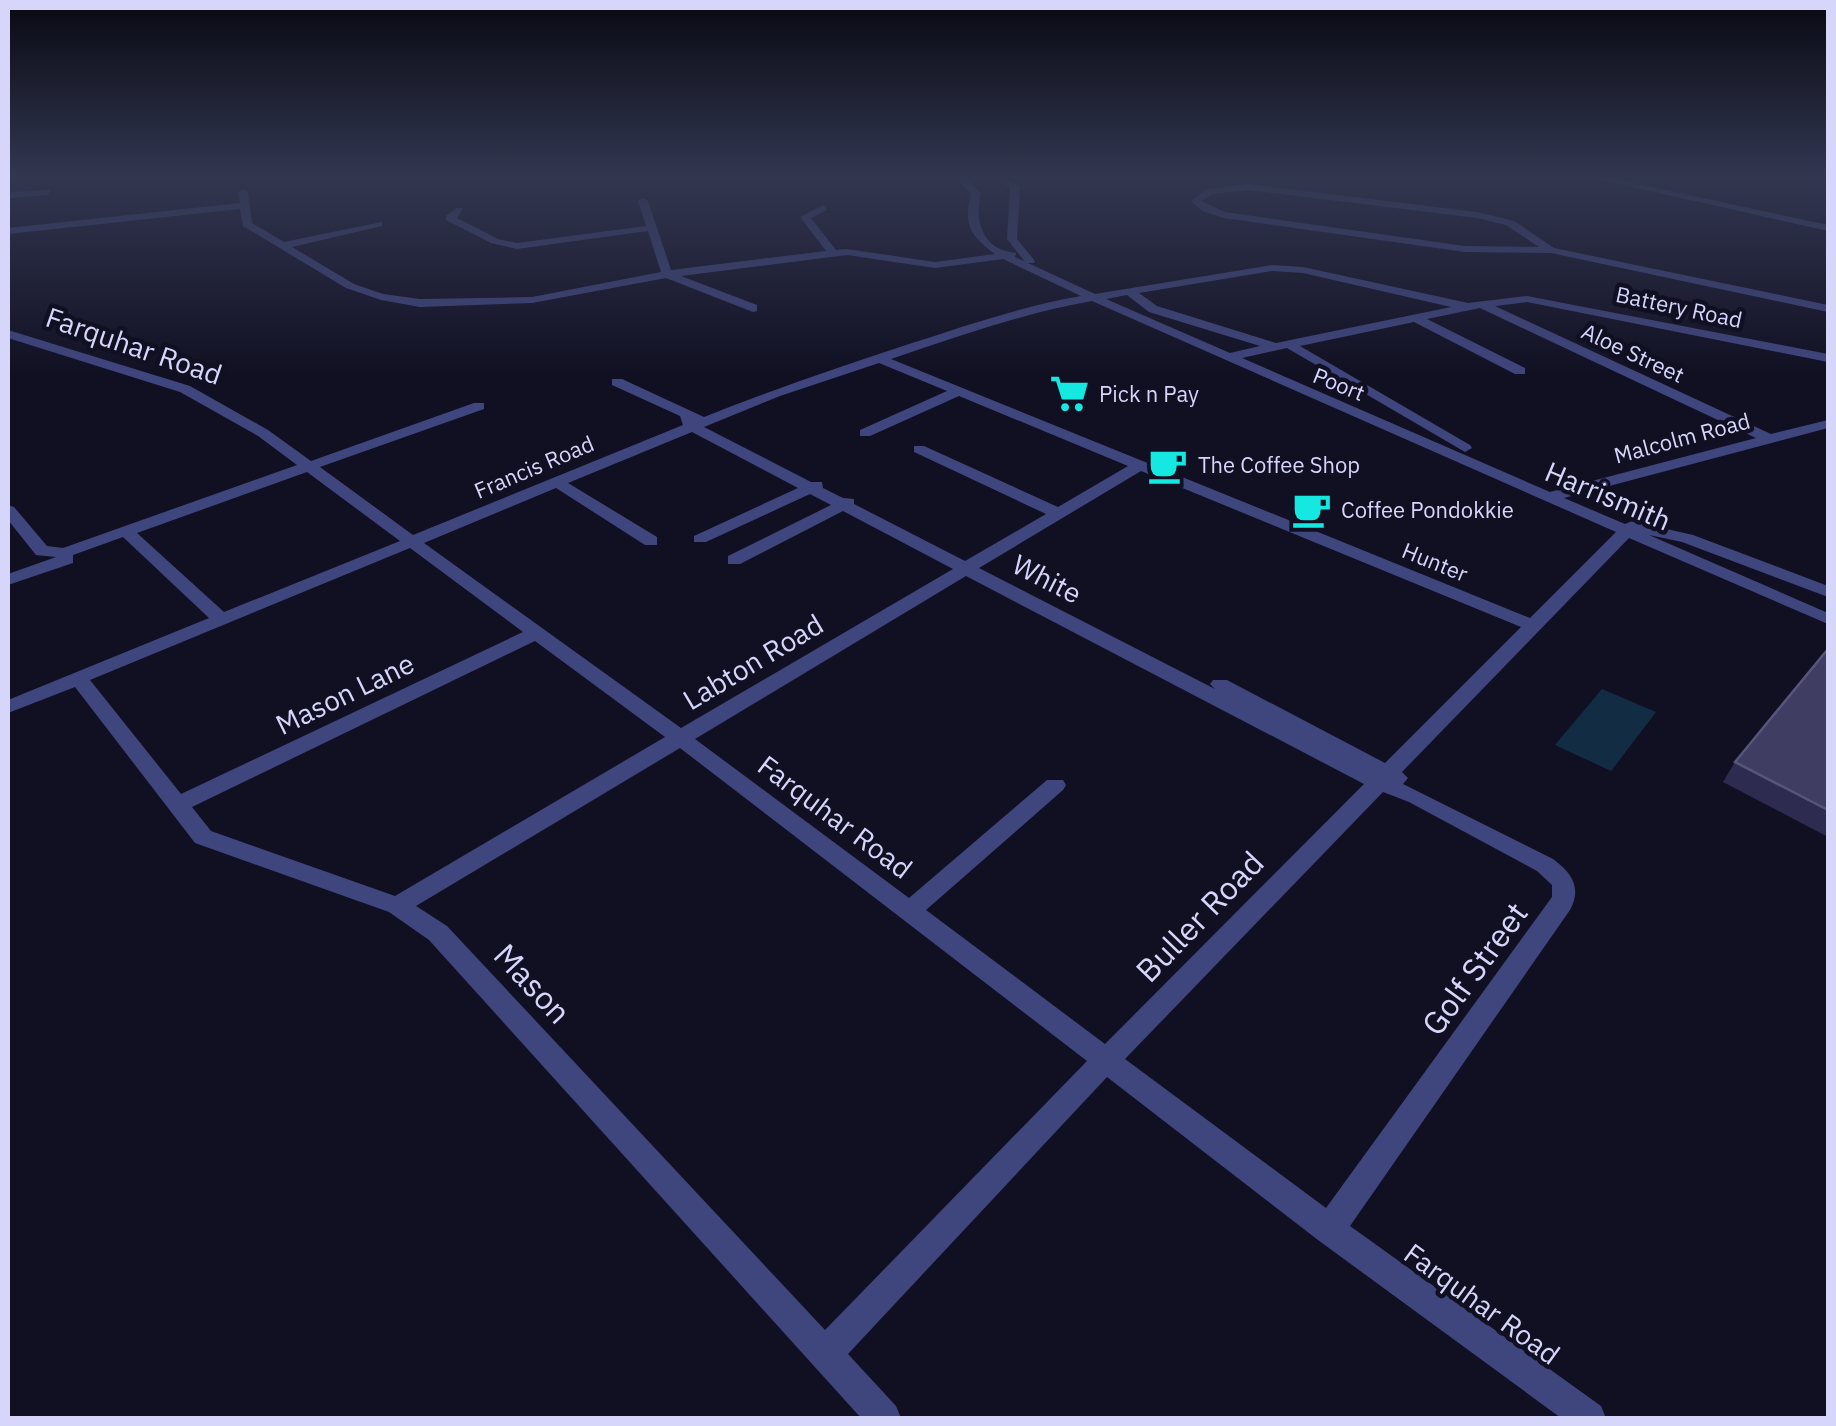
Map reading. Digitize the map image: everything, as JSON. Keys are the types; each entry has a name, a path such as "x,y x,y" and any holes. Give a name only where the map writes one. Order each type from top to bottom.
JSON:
{"street":[{"path":"273,241 360,291 420,302 532,300 667,274 833,254 868,252 935,266 1021,254 1014,241"},
{"path":"282,246 306,241"},
{"path":"497,241 513,246 555,241"},
{"path":"655,241 667,274 753,308"},
{"path":"823,241 833,254"},
{"name":"Poort","path":"990,241 1006,256 1368,417"},
{"path":"1400,241 1465,250 1551,250 1828,309"},
{"path":"1537,241 1551,250"},
{"name":"Poort","path":"1021,254 1096,297"},
{"name":"Francis Road","path":"8,707 556,482 692,421 987,323 1096,297 1279,268 1475,305"},
{"path":"1130,292 1152,309 1284,346 1471,452"},
{"name":"Battery Road","path":"1233,356 1516,299 1551,301 1828,358"},
{"name":"Aloe Street","path":"1475,305 1768,439"},
{"path":"1416,318 1520,371"},
{"name":"Farquhar Road","path":"8,334 202,396 313,467 680,737 1329,1229 1589,1418"},
{"name":"Hunter","path":"878,358 1531,625"},
{"name":"White","path":"617,382 1383,776"},
{"path":"864,433 958,392"},
{"path":"8,580 479,406"},
{"name":"Harrismith","path":"1368,417 1828,619"},
{"name":"Malcolm Road","path":"1548,497 1828,424"},
{"path":"918,450 1058,513"},
{"name":"Labton Road","path":"397,906 1138,466"},
{"path":"556,482 651,541"},
{"path":"700,539 817,485"},
{"path":"734,560 849,502"},
{"path":"8,510 42,551 52,554 129,534"},
{"path":"1621,528 1671,532 1828,592"},
{"name":"Buller Road","path":"825,1354 1621,528"},
{"path":"129,534 221,620"},
{"name":"Mason Lane","path":"177,805 538,632"},
{"name":"Mason","path":"78,678 209,841 397,906 438,934 884,1418"},
{"name":"Golf Street","path":"1329,1229 1566,896 1563,881 1545,866 1383,776"},
{"path":"909,910 1055,785"}],"water":[{"path":"1602,689 1656,712 1611,771 1555,745"}],"building":[{"path":"1828,649 1828,810 1735,762"}],"place":[{"name":"Pick n Pay","path":"1069,394"},
{"name":"The Coffee Shop","path":"1168,465"},
{"name":"Coffee Pondokkie","path":"1311,510"}]}
